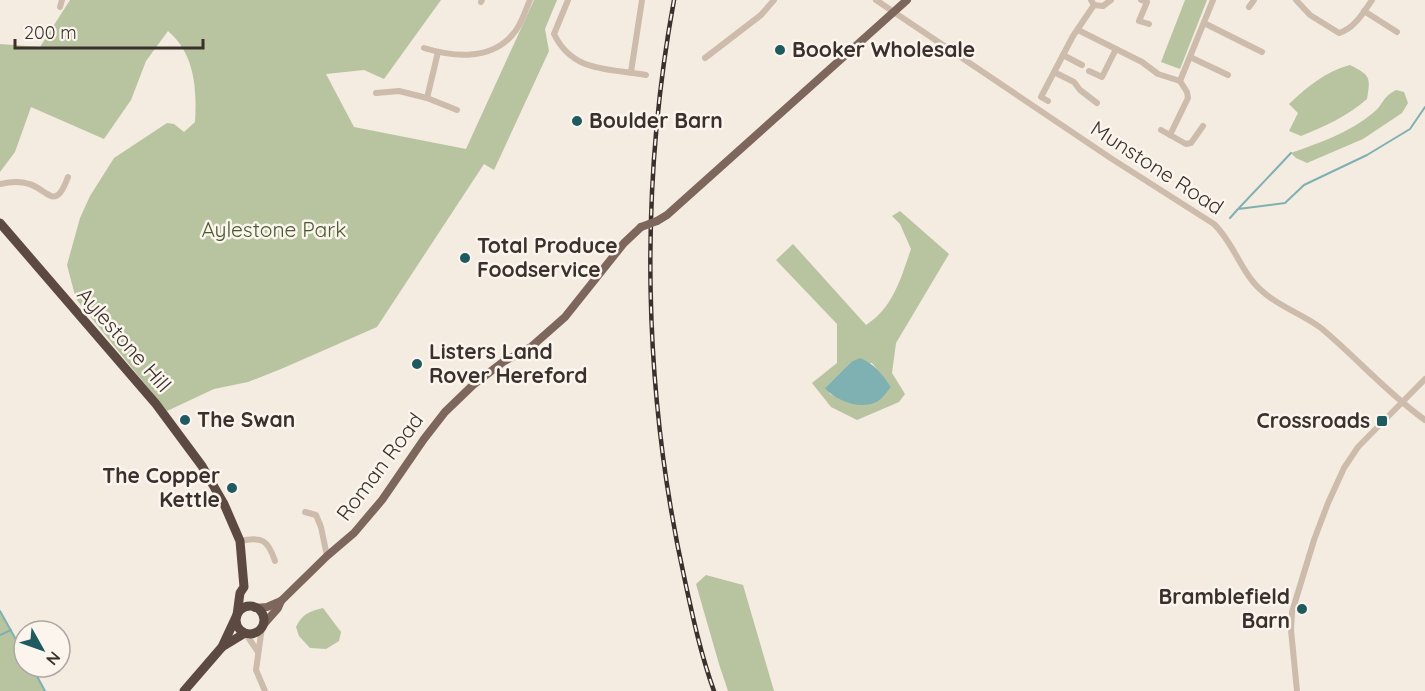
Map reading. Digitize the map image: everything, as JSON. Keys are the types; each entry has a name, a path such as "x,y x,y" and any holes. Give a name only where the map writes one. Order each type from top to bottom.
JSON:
{"highway":[{"name":"Aylestone Hill","path":"0,223 156,404 202,465 224,504 240,541 244,587 254,607"},
{"name":"Aylestone Hill","path":"237,616 240,593 244,587"},
{"path":"184,691 222,648 245,633 255,633 262,626 262,613 254,607 242,609 222,648"},
{"path":"237,616 239,628 245,633"}],"main road":[{"name":"Roman Road","path":"254,607 267,607 281,601 354,533 382,500 445,412 472,385 503,362 531,347 565,317 624,243 641,227 667,215 908,0"},
{"name":"Roman Road","path":"262,626 278,608 281,601"}],"street":[{"path":"424,48 460,56 490,50 514,34 530,0"},
{"path":"568,0 554,34 570,57 588,66 646,75"},
{"path":"631,72 642,0"},
{"path":"705,58 761,15 774,0"},
{"name":"Munstone Road","path":"876,0 1112,159 1214,224 1224,233 1252,280 1262,291 1317,326 1349,352 1402,404 1425,420"},
{"path":"1048,101 1037,96 1054,72 1093,2 1103,6 1111,0"},
{"path":"1180,81 1213,0"},
{"path":"1250,7 1254,0"},
{"path":"1296,0 1310,15 1339,33 1346,31 1372,0"},
{"path":"1145,1 1139,21 1149,24"},
{"path":"1364,11 1397,32"},
{"path":"1204,23 1262,52"},
{"path":"1078,30 1142,62 1158,74 1180,81 1188,98 1170,135"},
{"path":"1089,71 1102,77 1116,49"},
{"path":"427,98 438,52"},
{"path":"1063,55 1082,64"},
{"path":"1190,57 1228,75"},
{"path":"1054,72 1074,82 1080,90 1097,103"},
{"path":"376,93 399,91 427,98 457,110"},
{"path":"1161,130 1186,144 1191,143 1203,126"},
{"path":"0,184 9,182 30,184 44,194 52,196 59,194 68,177"},
{"path":"1297,691 1291,630 1292,612 1314,540 1344,468 1358,447 1425,379"},
{"path":"305,512 316,515 327,556"},
{"path":"240,541 259,539 267,542 275,561"},
{"path":"262,626 256,670 265,691"},
{"path":"245,633 258,652"}],"green space":[{"name":"Aylestone Park","path":"70,0 441,0 384,79 364,70 326,74 354,127 466,149 534,0 557,0 545,29 549,51 494,170 484,164 377,327 281,369 248,382 214,389 167,411 76,299 67,265 80,218 90,196 114,158 167,123 174,124 184,132 195,122 192,73 184,50 177,40 168,31 146,61 131,100 104,139 31,107 15,152 0,172 0,44 40,47"},
{"path":"1185,0 1207,0 1180,69 1161,62"},
{"path":"1350,65 1362,71 1368,78 1367,99 1344,116 1301,136 1289,131 1298,113 1289,104 1317,80"},
{"path":"1396,90 1404,92 1408,103 1402,113 1363,139 1307,163 1291,153 1333,137 1364,120 1379,107 1388,95"},
{"path":"900,211 949,254 896,343 892,373 905,394 899,402 857,420 831,407 812,383 837,363 837,324 776,260 793,244 866,325 883,310 895,292 911,249 900,224 892,216","holes":["851,362 872,363 891,387 843,400 830,394 826,387"]},
{"path":"706,575 743,585 774,691 728,691 696,584"},
{"path":"323,608 341,632 339,641 326,649 310,648 299,636 296,627 307,614"},
{"path":"0,611 12,632 12,679 38,679 45,691 0,691"}],"water":[{"path":"860,358 874,366 891,387 880,400 872,404 850,403 835,397 825,388 851,362"}],"waterway":[{"path":"1230,218 1238,209 1285,203 1304,185 1367,155 1410,129 1425,107"},
{"path":"1239,208 1291,153"},
{"path":"0,611 12,632"},
{"path":"0,635 11,630"},
{"path":"38,679 45,691"}],"railway":[{"path":"674,0 655,145 651,218 654,364 671,510 694,623 714,691"}],"place":[{"name":"Booker Wholesale","path":"780,50"},
{"name":"Boulder Barn","path":"577,121"},
{"name":"Total Produce Foodservice","path":"465,258"},
{"name":"Listers Land Rover Hereford","path":"417,364"},
{"name":"The Swan","path":"185,420"},
{"name":"Crossroads","path":"1382,421"},
{"name":"The Copper Kettle","path":"232,488"},
{"name":"Bramblefield Barn","path":"1302,609"}]}
